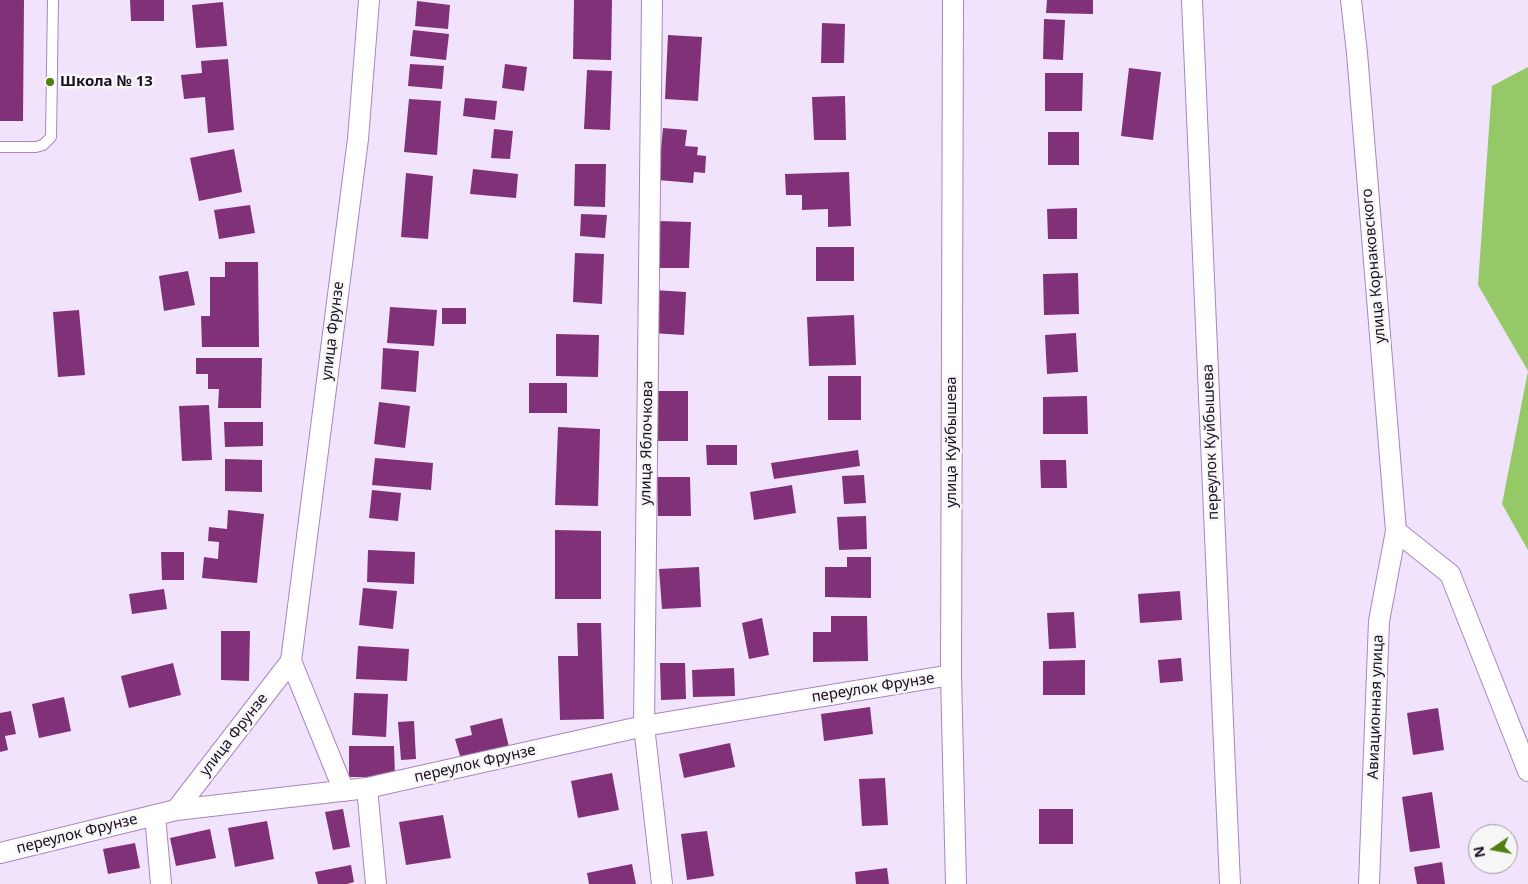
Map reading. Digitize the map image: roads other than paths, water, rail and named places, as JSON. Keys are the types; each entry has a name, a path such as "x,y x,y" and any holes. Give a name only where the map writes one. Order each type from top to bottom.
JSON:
{"street":[{"name":"улица Фрунзе","path":"344,791 291,661 358,138 369,0"},
{"name":"улица Яблочкова","path":"652,0 644,726 662,884"},
{"name":"улица Куйбышева","path":"953,0 951,675 956,884"},
{"name":"переулок Куйбышева","path":"1192,0 1230,884"},
{"name":"улица Корнаковского","path":"1350,0 1357,53 1396,531"},
{"path":"1396,531 1450,574 1528,771"},
{"name":"Авиационная улица","path":"1369,884 1380,621 1396,531"},
{"name":"улица Фрунзе","path":"176,810 291,661"},
{"name":"переулок Фрунзе","path":"0,853 176,810 367,788 644,726 951,675"},
{"path":"367,788 376,884"},
{"path":"155,815 161,884"}],"lane":[{"path":"0,147 36,147 44,145 51,137 53,0"}],"place":[{"name":"Школа № 13","path":"50,82"}]}
